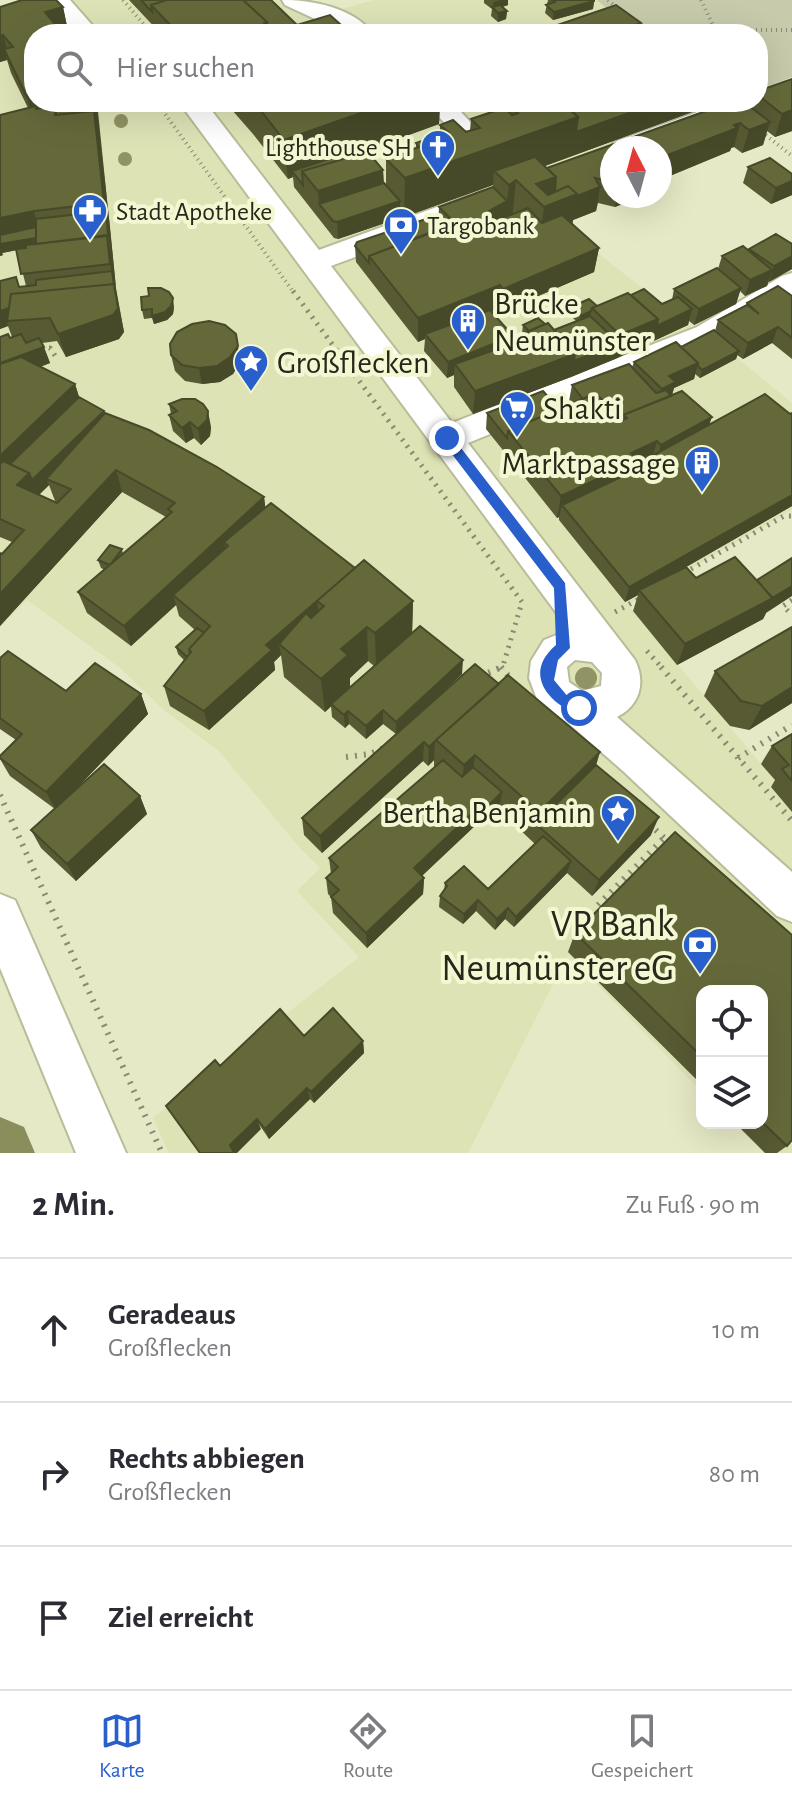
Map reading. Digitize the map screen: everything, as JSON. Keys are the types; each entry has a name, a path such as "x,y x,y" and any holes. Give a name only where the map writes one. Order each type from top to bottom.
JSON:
{"street":[{"path":"293,0 348,24"},
{"path":"68,2 82,24"},
{"path":"200,112 560,587 614,637 623,684 618,696 594,709 579,708 564,702 547,680 547,668 553,656 563,648 614,637"},
{"path":"448,112 460,125"},
{"path":"655,136 722,112"},
{"path":"314,262 503,192"},
{"path":"447,438 708,334 792,283"},
{"path":"560,587 563,648"},
{"path":"618,696 629,752"},
{"path":"579,708 792,901"},
{"path":"0,915 101,1153"}],"path":[{"path":"123,0 143,24"},
{"path":"608,0 636,24"},
{"path":"701,0 713,24"},
{"path":"768,31 792,30"},
{"path":"164,112 409,452 522,602"},
{"path":"760,112 792,156"},
{"path":"37,348 50,348 58,360"},
{"path":"680,575 784,516 792,516"},
{"path":"614,637 614,612 654,590"},
{"path":"792,600 783,606 792,615"},
{"path":"645,649 792,821"},
{"path":"470,681 501,668"},
{"path":"738,758 792,725"},
{"path":"346,757 370,754 391,745"},
{"path":"0,795 162,1153"},
{"path":"598,905 664,838"}],"shaded area":[{"path":"33,0 307,0 335,11 374,0 597,0 625,24 24,24 24,112 702,112 638,136 600,136 600,151 517,182 559,223 695,329 708,334 792,403 792,510 628,605 777,783 771,787 792,812 792,1153 765,1153 740,1129 768,1129 768,985 696,985 696,1086 568,955 468,1153 169,1153 153,1118 359,957 297,891 320,868 218,750 166,712 120,668 27,600 0,627 0,32"},
{"path":"597,0 792,0 792,77 768,86 768,24 625,24"}],"building":[{"path":"22,0 56,0 63,7 45,12 55,24 24,24 24,91 4,49 13,47 3,35 0,36 0,7"},
{"path":"141,0 167,0 151,5 152,12"},
{"path":"167,0 243,0 267,22 169,24 151,5"},
{"path":"243,0 271,0 296,24 267,22"},
{"path":"552,0 594,1 554,12 546,5 555,2"},
{"path":"500,5 507,11 498,13 492,7"},
{"path":"616,5 641,23 638,24 560,24"},
{"path":"330,15 340,24 300,24"},
{"path":"792,79 792,110 782,114 768,103 768,87"},
{"path":"24,109 24,112 55,112 55,115 94,112 104,203 0,218 0,115"},
{"path":"56,112 84,112 56,115"},
{"path":"262,112 364,112 284,140"},
{"path":"492,112 572,112 578,117 405,178 386,159 419,147 416,143 448,132 440,125 453,120 466,132 480,128 471,119"},
{"path":"573,112 632,112 576,132 578,117"},
{"path":"703,112 757,112 770,122 749,130 740,123 734,125 737,128 672,153 672,136 636,136"},
{"path":"600,149 600,179 595,178 600,187 577,196 568,186 555,192 556,177 547,168"},
{"path":"351,152 354,156 302,171 303,185 292,171"},
{"path":"368,152 383,170 318,191 302,171"},
{"path":"535,157 556,177 536,184 548,195 568,186 577,194 544,207 516,180 509,185 494,171"},
{"path":"770,158 792,174 792,181 776,188 748,167"},
{"path":"384,183 400,201 337,222 319,204"},
{"path":"493,187 507,201 489,211 493,222 528,208 542,223 562,215 599,248 503,289 500,285 418,318 369,256 455,223 439,207"},
{"path":"106,211 108,235 36,244 36,219"},
{"path":"429,218 439,230 369,256 369,263 355,246 357,242"},
{"path":"36,227 36,238 0,244 0,235"},
{"path":"776,234 792,244 792,256 774,266 749,249"},
{"path":"107,236 110,264 21,274 16,249 26,248 26,245"},
{"path":"743,246 772,270 750,280 722,256"},
{"path":"717,268 741,288 699,309 674,289"},
{"path":"112,271 114,284 11,294 9,308 0,311 0,281 16,277 19,287 36,285 36,280"},
{"path":"114,284 118,308 113,315 58,334 50,318 7,321 11,294"},
{"path":"778,286 792,296 792,338 778,327 748,343 718,320 747,305 759,314 747,303"},
{"path":"148,288 161,288 169,292 173,298 165,312 152,316 152,309 142,310 141,297 149,296"},
{"path":"644,289 662,304 678,297 692,309 657,326 658,319 631,295"},
{"path":"628,293 658,319 620,335 592,308"},
{"path":"589,299 597,306 581,316 571,307"},
{"path":"490,310 513,336 448,362 425,334"},
{"path":"590,316 619,343 574,361 575,354 554,330"},
{"path":"538,318 545,324 529,331 523,325"},
{"path":"209,321 225,325 236,334 238,346 230,357 217,366 199,368 182,365 171,355 170,344 177,332 192,324"},
{"path":"548,323 575,354 475,391 455,364 531,337 527,332"},
{"path":"714,330 739,351 702,370 681,347"},
{"path":"8,334 10,338 21,334 26,343 39,338 44,347 0,363 0,337"},
{"path":"676,342 698,363 669,376 676,382 662,389 634,362"},
{"path":"21,357 75,384 0,456 0,364"},
{"path":"629,364 656,393 666,390 671,396 623,415 620,421 596,393 583,399 572,385"},
{"path":"543,391 559,409 508,431 507,438 487,413"},
{"path":"682,391 712,417 661,445 657,441 631,453 638,460 561,496 508,431 596,393 620,421 627,418 623,415"},
{"name":"Marktpassage","path":"765,394 792,413 792,495 629,587 562,505 642,467 639,463"},
{"path":"79,397 104,411 32,480 29,473 10,464"},
{"path":"182,399 195,399 208,411 207,420 198,429 190,422 182,428 169,415 177,411 169,404"},
{"path":"105,413 149,430 264,497 124,626 78,592 172,512 168,509 175,503 116,470 0,594 0,553 24,530 0,519 0,464 3,461 29,473 17,485 57,503 71,489 46,479"},
{"path":"271,503 355,568 266,645 272,650 204,711 164,686 191,652 189,649 210,626 173,595 228,546 224,542"},
{"path":"110,545 122,549 110,565 98,560"},
{"path":"735,557 773,598 685,644 639,590 686,567 696,578"},
{"path":"792,558 792,586 772,598 757,580"},
{"path":"364,560 413,601 375,633 367,627 341,649 348,655 321,679 279,644 306,613 311,618 324,606 317,601"},
{"path":"420,626 463,660 396,722 383,710 366,726 348,711 344,715 331,704"},
{"path":"792,627 792,687 762,706 741,701 715,671"},
{"path":"197,628 204,633 189,649 187,657 176,647"},
{"path":"8,651 66,691 95,663 141,694 46,792 0,758 22,734 0,718 0,658"},
{"path":"475,664 499,684 429,747 424,742 320,836 302,818"},
{"path":"508,675 600,752 539,812 475,755 464,765 436,740"},
{"path":"792,734 792,781 782,769 789,765 772,746"},
{"path":"443,760 462,777 473,767 502,792 486,808 482,804 414,868 424,878 366,933 331,897 339,890 326,878 338,867 329,858"},
{"path":"104,764 140,796 67,864 31,830"},
{"path":"596,765 659,817 599,880 536,824"},
{"path":"675,832 792,935 792,1140 787,1146 768,1128 768,985 696,985 696,1051 575,933"},
{"path":"543,836 571,861 516,917 508,908 497,919 478,900 464,914 440,896 447,886 445,883 464,866 488,889"},
{"path":"333,1008 363,1041 311,1092 307,1088 265,1129 257,1119 230,1145 234,1153 200,1153 166,1106 215,1060 220,1066 280,1009 304,1036"}],"place":[{"name":"Lighthouse SH","path":"438,178"},
{"name":"Stadt Apotheke","path":"90,242"},
{"name":"Targobank","path":"401,256"},
{"name":"Brücke Neumünster","path":"468,352"},
{"name":"Großflecken","path":"251,393"},
{"name":"Shakti","path":"517,439"},
{"name":"Marktpassage","path":"702,494"},
{"name":"Bertha Benjamin","path":"618,843"},
{"name":"VR Bank Neumünster eG","path":"700,976"}],"route":[{"path":"447,438 560,587 563,648 553,656 547,668 547,680 564,702 579,708"}]}
